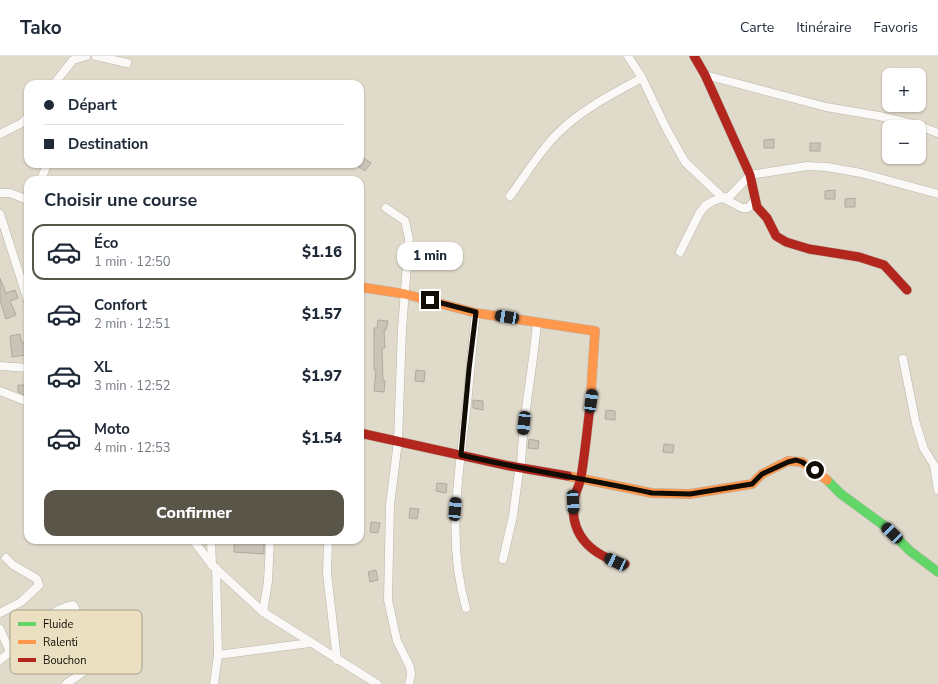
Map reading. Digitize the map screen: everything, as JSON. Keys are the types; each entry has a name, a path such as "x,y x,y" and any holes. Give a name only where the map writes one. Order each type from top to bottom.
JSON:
{"street":[{"path":"57,80 74,60 86,56"},
{"path":"96,56 127,63"},
{"path":"628,56 642,78 666,128 686,162 723,198 742,208 748,208 754,201"},
{"path":"694,56 705,75 750,175 754,201 757,207 767,218 776,236 781,240 809,249 859,257 884,265 907,290"},
{"path":"705,75 826,106 917,125 938,133"},
{"path":"510,196 556,135 569,123 598,102 642,78"},
{"path":"0,134 24,121"},
{"path":"680,252 699,214 705,206 736,190 750,175 806,166 827,167 861,173 938,194"},
{"path":"0,193 10,193 24,198"},
{"path":"386,208 405,221 409,239 402,329 398,441 390,505 388,600 397,641 410,667 411,675 409,684"},
{"path":"0,214 24,289"},
{"path":"364,288 405,294 476,312 595,331 593,381 581,479 576,489 573,502 574,512 580,537 585,543 599,553 616,562 625,564"},
{"path":"466,608 460,589 455,550 455,509 476,312"},
{"path":"503,559 513,516 519,471 521,467 525,411 535,355 537,322"},
{"path":"903,359 916,424 924,449 934,464 938,490"},
{"path":"0,366 24,368"},
{"path":"0,391 24,400"},
{"path":"364,434 461,455 652,493 690,494 752,484 762,474 788,462 802,462 822,475 842,494 886,527 910,551 938,572"},
{"path":"196,544 214,567 263,612 377,684"},
{"path":"212,544 218,655 214,684"},
{"path":"263,612 268,581 270,544"},
{"path":"328,544 327,572 337,660"},
{"path":"0,613 21,602 39,585 37,578 13,565 6,558"},
{"path":"59,610 73,605 75,610"},
{"path":"0,629 10,652 0,660"},
{"path":"218,655 310,643"},
{"path":"66,684 80,674"}],"building":[{"path":"774,139 774,148 764,148 764,140"},
{"path":"810,143 820,143 820,151 810,151"},
{"path":"364,158 371,163 365,171 360,168 364,168"},
{"path":"835,190 835,199 825,199 825,191"},
{"path":"855,198 855,207 845,207 845,199"},
{"path":"0,278 6,293 15,290 18,298 10,301 16,315 6,319 0,300"},
{"path":"378,320 388,321 386,330 384,329 385,348 382,348 383,381 385,381 384,392 374,391 376,370 374,370 374,328 377,328"},
{"path":"20,334 22,343 24,342 24,355 12,357 10,336"},
{"path":"416,370 425,371 424,382 415,381"},
{"path":"18,385 24,385 24,394 18,392"},
{"path":"473,400 483,401 483,410 473,408"},
{"path":"606,410 615,411 615,420 605,419"},
{"path":"529,439 539,441 538,449 528,448"},
{"path":"664,444 674,445 673,453 663,452"},
{"path":"437,483 447,484 446,493 436,491"},
{"path":"410,508 419,509 417,519 409,518"},
{"path":"371,522 380,523 378,533 370,532"},
{"path":"234,544 264,544 264,554 234,552"},
{"path":"376,570 378,580 370,582 368,572"}],"traffic: fast":[{"path":"827,480 841,494 886,527 910,551 938,572"}],"traffic: slow":[{"path":"364,288 405,294 476,313 595,331 590,407"},
{"path":"568,476 652,493 690,494 752,484 762,474 788,461 802,462 827,480"}],"traffic: jam":[{"path":"694,56 705,75 750,175 757,207 767,218 776,236 786,242 809,249 859,257 884,265 907,290"},
{"path":"590,407 580,483 574,500 573,513 575,524 580,534 593,550 603,556 625,564"},
{"path":"364,434 510,466 568,476"}],"route":[{"path":"430,300 463,310 476,312 471,348 461,455 491,460 510,466 664,494 690,494 752,484 762,474 796,460 810,465 815,470"}]}
